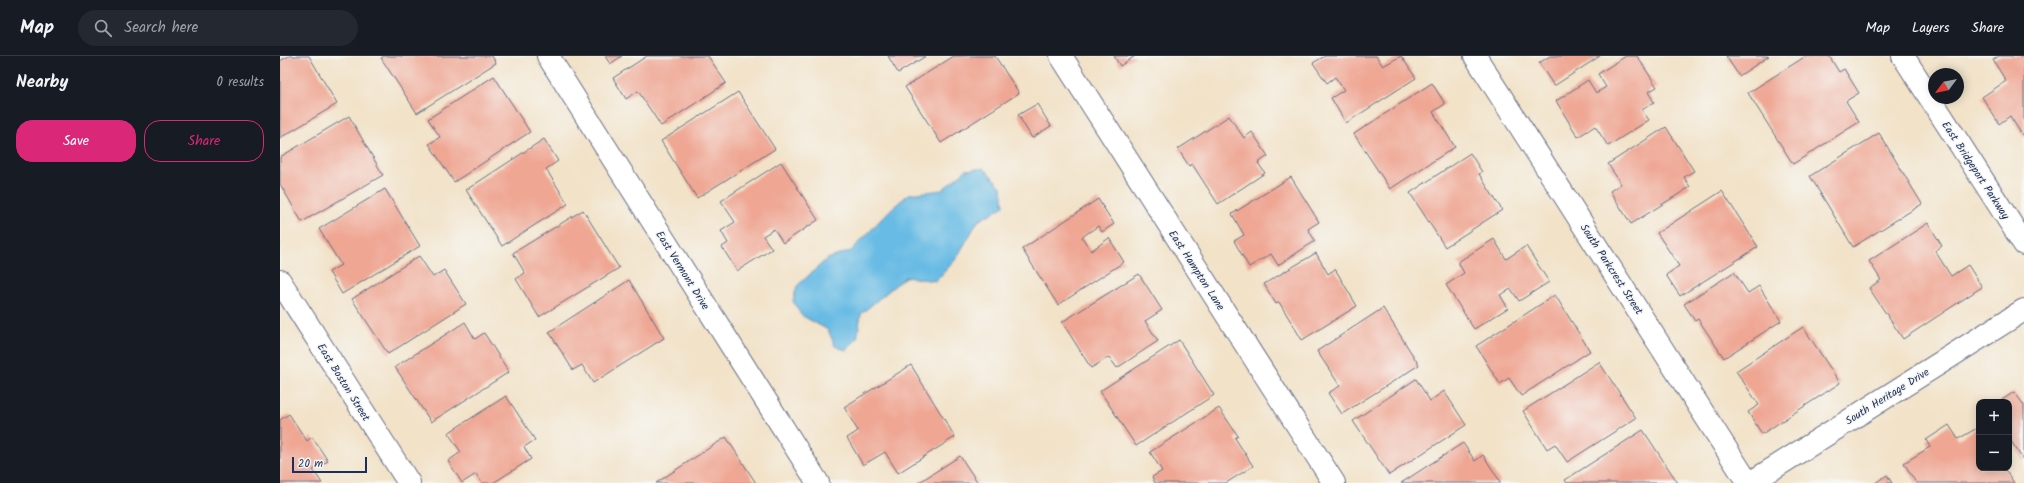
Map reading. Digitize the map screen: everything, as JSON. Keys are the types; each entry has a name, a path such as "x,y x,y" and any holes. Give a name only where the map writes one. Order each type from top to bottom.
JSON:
{"street":[{"name":"East Vermont Drive","path":"548,56 818,483"},
{"name":"East Hampton Lane","path":"1061,56 1334,483"},
{"name":"South Parkcrest Street","path":"1475,56 1749,483"},
{"name":"East Bridgeport Parkway","path":"1903,56 2024,244"},
{"name":"East Boston Street","path":"280,281 408,483"},
{"name":"South Heritage Drive","path":"1749,483 2024,310"}],"water":[{"path":"984,168 1002,188 1004,206 978,221 956,259 936,281 905,277 861,314 857,339 846,350 835,346 828,330 801,315 793,301 797,286 827,259 851,251 891,209 909,194 942,190 966,170"}],"building":[{"path":"289,56 309,56 337,104 280,138 280,61"},
{"path":"384,56 492,56 496,63 417,113 381,58"},
{"path":"605,56 622,56 610,64"},
{"path":"647,56 708,56 726,83 661,126 638,91 626,99 613,78"},
{"path":"888,56 926,56 898,73"},
{"path":"954,56 995,56 1019,93 941,143 905,87"},
{"path":"1114,56 1135,56 1120,66"},
{"path":"1325,56 1376,56 1383,66 1401,56 1416,78 1346,123 1331,98 1344,90 1335,77 1327,83 1313,63"},
{"path":"1550,56 1600,56 1554,86 1539,63"},
{"path":"1626,56 1637,56 1657,87 1648,92 1654,102 1642,110 1649,120 1608,146 1595,126 1578,137 1556,101 1588,80 1596,93 1606,87 1598,74"},
{"path":"1726,56 1769,56 1739,76"},
{"path":"1806,56 1829,56 1839,72 1844,69 1859,93 1846,101 1859,122 1793,164 1748,93"},
{"path":"1999,56 2024,56 2024,138 2010,116 1999,124 1982,97 2006,81 1993,60"},
{"path":"494,76 530,132 454,182 429,144 440,137 428,119"},
{"path":"1432,83 1445,104 1433,112 1455,147 1390,189 1354,134"},
{"path":"738,92 775,149 697,198 661,141"},
{"path":"1037,104 1051,126 1032,138 1018,115"},
{"path":"349,116 383,175 302,222 280,184 280,157"},
{"path":"1229,116 1244,138 1252,132 1268,156 1258,163 1265,173 1218,204 1192,164 1189,166 1178,149"},
{"path":"1666,127 1694,171 1684,177 1690,187 1631,224 1610,191 1621,184 1608,164"},
{"path":"1879,133 1922,204 1853,247 1810,176"},
{"path":"544,139 558,161 546,169 568,204 502,246 466,190"},
{"path":"1470,153 1482,172 1479,174 1502,210 1445,247 1410,193"},
{"path":"781,162 818,220 783,243 774,229 763,236 772,249 737,271 722,247 728,243 721,231 735,222 721,201"},
{"path":"1291,177 1319,222 1308,229 1315,241 1278,265 1271,254 1249,267 1234,241 1244,235 1232,214"},
{"path":"385,189 420,246 342,294 329,272 341,265 319,229"},
{"path":"1722,191 1758,247 1680,296 1666,275 1679,266 1657,233"},
{"path":"1098,199 1114,224 1102,232 1098,226 1082,237 1091,251 1109,238 1124,262 1058,305 1022,249"},
{"path":"583,210 619,268 539,317 516,279 525,273 513,253"},
{"path":"1928,223 1942,246 1935,251 1951,276 1968,265 1982,287 1903,339 1869,288 1881,280 1869,261"},
{"path":"1494,239 1506,259 1526,246 1549,282 1519,301 1511,289 1500,295 1508,308 1474,329 1446,285 1464,273 1458,262"},
{"path":"1316,253 1328,274 1335,269 1357,306 1302,340 1279,302 1276,304 1264,284"},
{"path":"419,256 433,277 444,270 466,304 388,354 352,299"},
{"path":"1734,272 1748,293 1759,286 1781,321 1724,358 1698,319 1695,321 1684,304"},
{"path":"1139,274 1162,310 1145,321 1158,341 1117,368 1109,357 1091,368 1062,322"},
{"path":"629,280 664,338 593,383 582,365 573,370 549,332"},
{"path":"1555,295 1590,351 1521,396 1509,378 1500,384 1476,346"},
{"path":"1383,308 1419,365 1342,414 1328,393 1340,386 1317,351"},
{"path":"465,322 475,339 484,333 509,372 431,422 395,367"},
{"path":"1803,327 1840,383 1762,434 1748,412 1759,405 1736,371"},
{"path":"1179,340 1214,395 1136,446 1100,391"},
{"path":"1599,362 1636,418 1567,462 1555,444 1547,449 1523,411"},
{"path":"911,365 955,437 898,473 885,452 863,465 847,438 858,431 844,407"},
{"path":"1416,379 1430,401 1444,391 1466,425 1389,475 1353,421"},
{"path":"2014,392 2024,405 2024,461 2012,443 2012,399 2004,399"},
{"path":"506,396 535,440 524,447 531,459 493,483 482,483 476,474 462,483 448,461 461,452 448,433"},
{"path":"1219,408 1238,436 1235,438 1253,466 1226,483 1155,483 1152,477 1162,471 1150,452"},
{"path":"289,414 307,441 312,437 328,461 313,470 322,483 280,483 280,420"},
{"path":"1949,425 1958,439 1976,429 1976,471 2006,471 2014,483 1916,483 1904,463 1930,447 1926,440"},
{"path":"1643,430 1678,483 1567,483 1565,480"},
{"path":"726,437 756,483 656,483"},
{"path":"1463,443 1475,461 1483,455 1501,483 1401,483"},
{"path":"960,456 978,483 918,483"},
{"path":"1887,475 1892,483 1875,483"}]}
